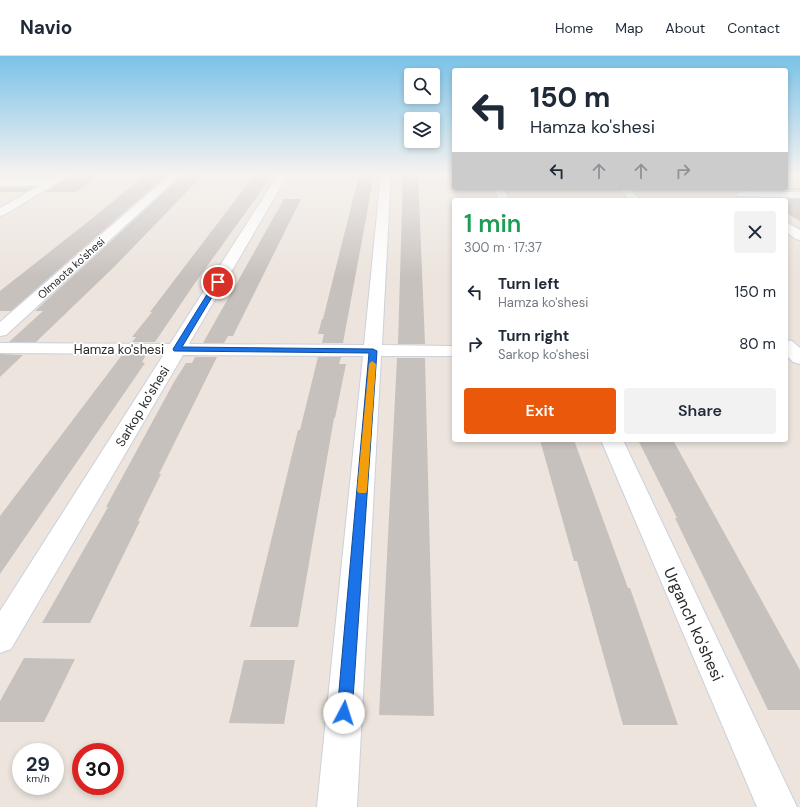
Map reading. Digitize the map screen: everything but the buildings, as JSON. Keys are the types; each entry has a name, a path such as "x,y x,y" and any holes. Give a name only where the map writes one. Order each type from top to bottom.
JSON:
{"street":[{"name":"Olmaota ko'shesi","path":"0,331 139,208"},
{"name":"Sarkop ko'shesi","path":"0,638 263,208"},
{"path":"337,807 383,208"},
{"path":"788,347 800,358"},
{"name":"Hamza ko'shesi","path":"0,348 452,351"},
{"name":"Urganch ko'shesi","path":"613,442 777,807"}],"slow traffic":[{"path":"362,491 372,364"}],"route":[{"path":"218,282 177,349 373,351 344,713"}]}
